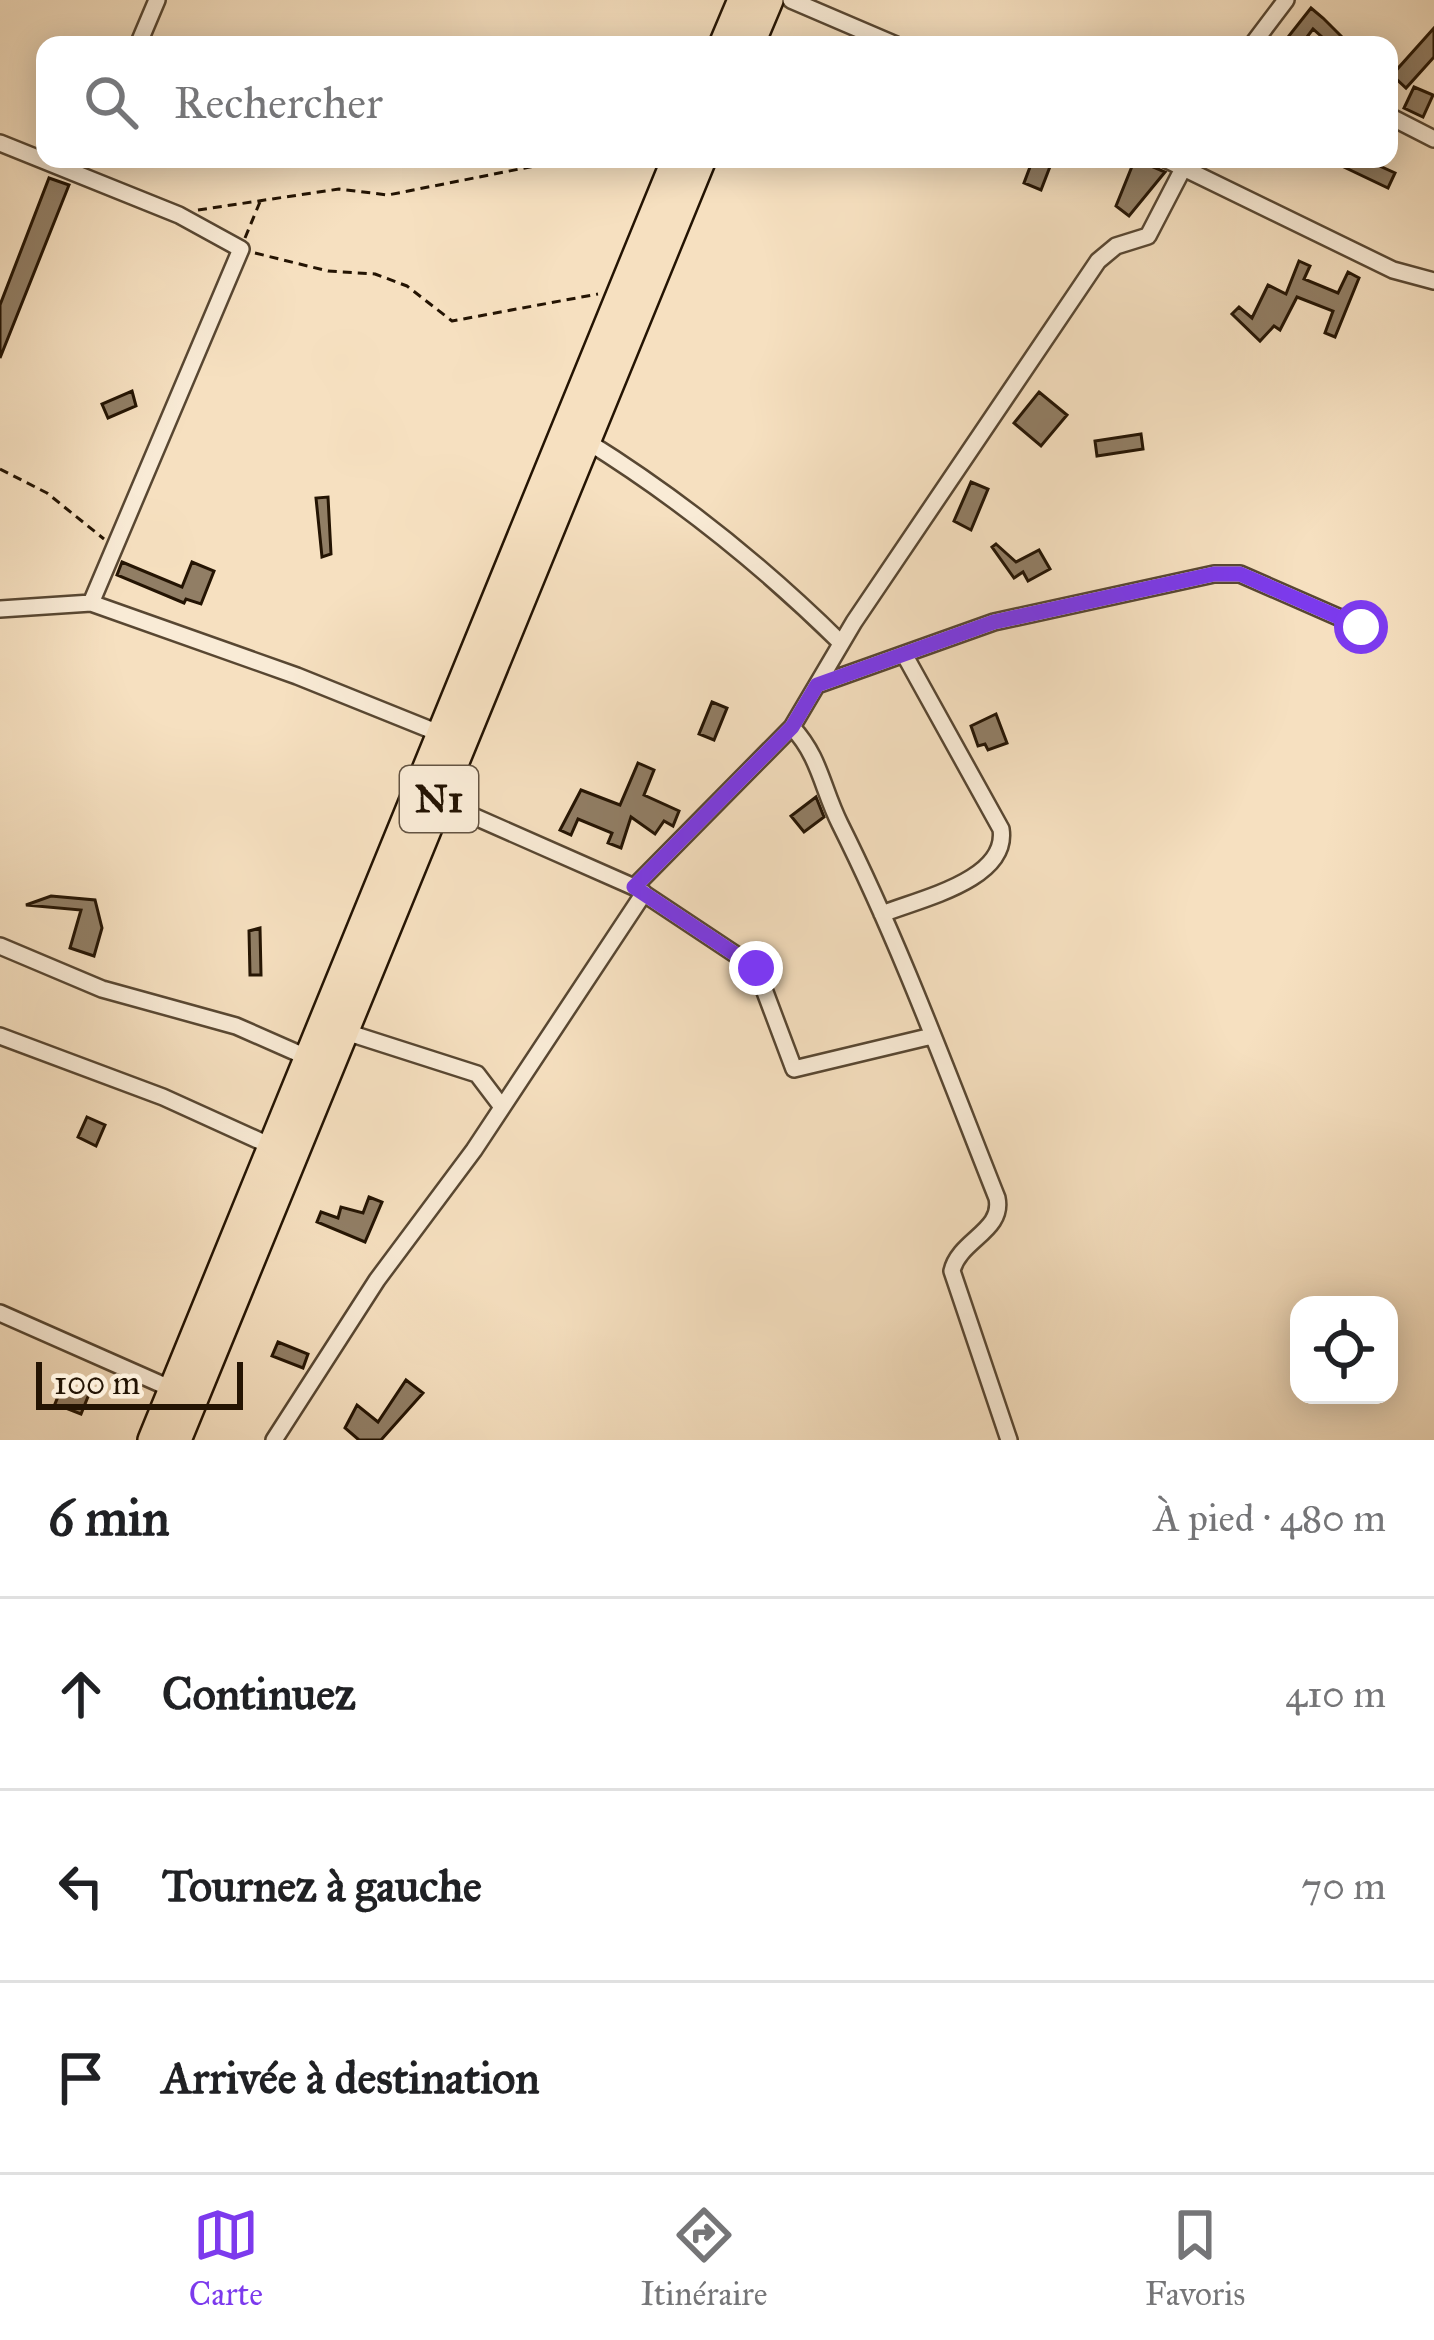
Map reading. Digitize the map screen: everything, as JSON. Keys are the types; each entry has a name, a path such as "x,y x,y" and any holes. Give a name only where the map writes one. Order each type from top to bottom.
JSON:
{"highway":[{"path":"727,36 742,0"},
{"path":"754,36 769,0"},
{"name":"N1","path":"177,1440 319,1062 451,738 672,168"},
{"name":"N1","path":"152,1440 271,1146 319,1062 346,1032 439,801 451,738 585,440 698,168"}],"street":[{"path":"142,36 158,0"},
{"path":"790,0 875,36"},
{"path":"1260,36 1286,0"},
{"path":"1398,121 1434,139"},
{"path":"0,143 36,156"},
{"path":"67,168 178,215 241,249 91,603"},
{"path":"91,177 94,168"},
{"path":"274,1440 377,1280 502,1106 639,890 792,727 841,643 1027,360 1098,261 1116,246 1148,236 1183,168"},
{"path":"1196,168 1393,270 1434,281"},
{"path":"585,440 671,494 746,553 841,643"},
{"path":"817,685 994,622 1214,574 1240,574 1361,627"},
{"path":"0,609 91,603 297,676 451,738"},
{"path":"883,914 970,878 1001,854 1004,844 1001,830 904,654"},
{"path":"792,727 818,759 832,806 883,914 1000,1211 955,1256 952,1271 1009,1440"},
{"path":"439,801 639,890 756,968 794,1069 932,1036"},
{"path":"0,946 102,989 236,1026 319,1062"},
{"path":"346,1032 477,1074 502,1106"},
{"path":"0,1036 163,1097 271,1146"},
{"path":"0,1313 172,1389"}],"path":[{"path":"178,215 262,197 339,189 388,196 525,168"},
{"path":"262,197 241,249 328,271 375,274 407,286 452,321 597,294 629,272"},
{"path":"0,469 47,493 115,548"}],"building":[{"path":"1311,8 1341,36 1321,36 1313,29 1308,36 1289,36"},
{"path":"1434,28 1434,57 1406,88 1398,81 1398,68"},
{"path":"1414,87 1433,95 1423,117 1404,108"},
{"path":"1030,168 1049,168 1041,190 1024,183"},
{"path":"1131,168 1165,172 1129,216 1116,206"},
{"path":"1346,168 1384,168 1395,173 1388,188"},
{"path":"49,178 69,185 0,358 0,305"},
{"path":"1299,261 1310,266 1304,279 1338,293 1348,272 1359,278 1335,337 1325,333 1333,311 1297,297 1280,330 1274,326 1260,341 1232,314 1239,307 1252,318 1268,285 1286,294"},
{"path":"132,391 136,406 108,418 102,404"},
{"path":"1039,392 1067,415 1041,446 1014,423"},
{"path":"1141,434 1143,449 1097,456 1095,441"},
{"path":"971,482 988,489 971,530 954,521"},
{"path":"328,497 331,554 322,557 316,498"},
{"path":"996,544 1016,562 1039,550 1050,569 1028,581 1023,572 1014,578 992,547"},
{"path":"122,562 182,587 192,562 214,571 201,604 186,599 184,603 117,575"},
{"path":"712,702 727,708 714,740 699,734"},
{"path":"996,714 1007,743 988,750 985,744 978,746 971,726"},
{"path":"638,763 654,770 644,795 679,811 673,826 664,821 655,834 631,817 621,848 608,843 612,833 578,819 571,835 560,830 581,790 620,805"},
{"path":"816,797 824,817 804,832 791,816"},
{"path":"51,896 95,900 102,928 94,956 70,948 81,910 26,905"},
{"path":"260,928 261,975 250,975 249,931"},
{"path":"87,1117 105,1125 96,1146 78,1137"},
{"path":"369,1197 382,1202 365,1242 317,1222 321,1212 338,1218 341,1207 363,1213"},
{"path":"278,1342 308,1354 303,1368 272,1356"},
{"path":"406,1380 423,1393 381,1440 359,1440 345,1428 357,1405 378,1422"},
{"path":"63,1384 89,1394 81,1414 55,1404"}],"route":[{"path":"756,968 742,954 634,887 717,797 792,727 817,685 994,622 1214,574 1240,574 1361,627"}]}
